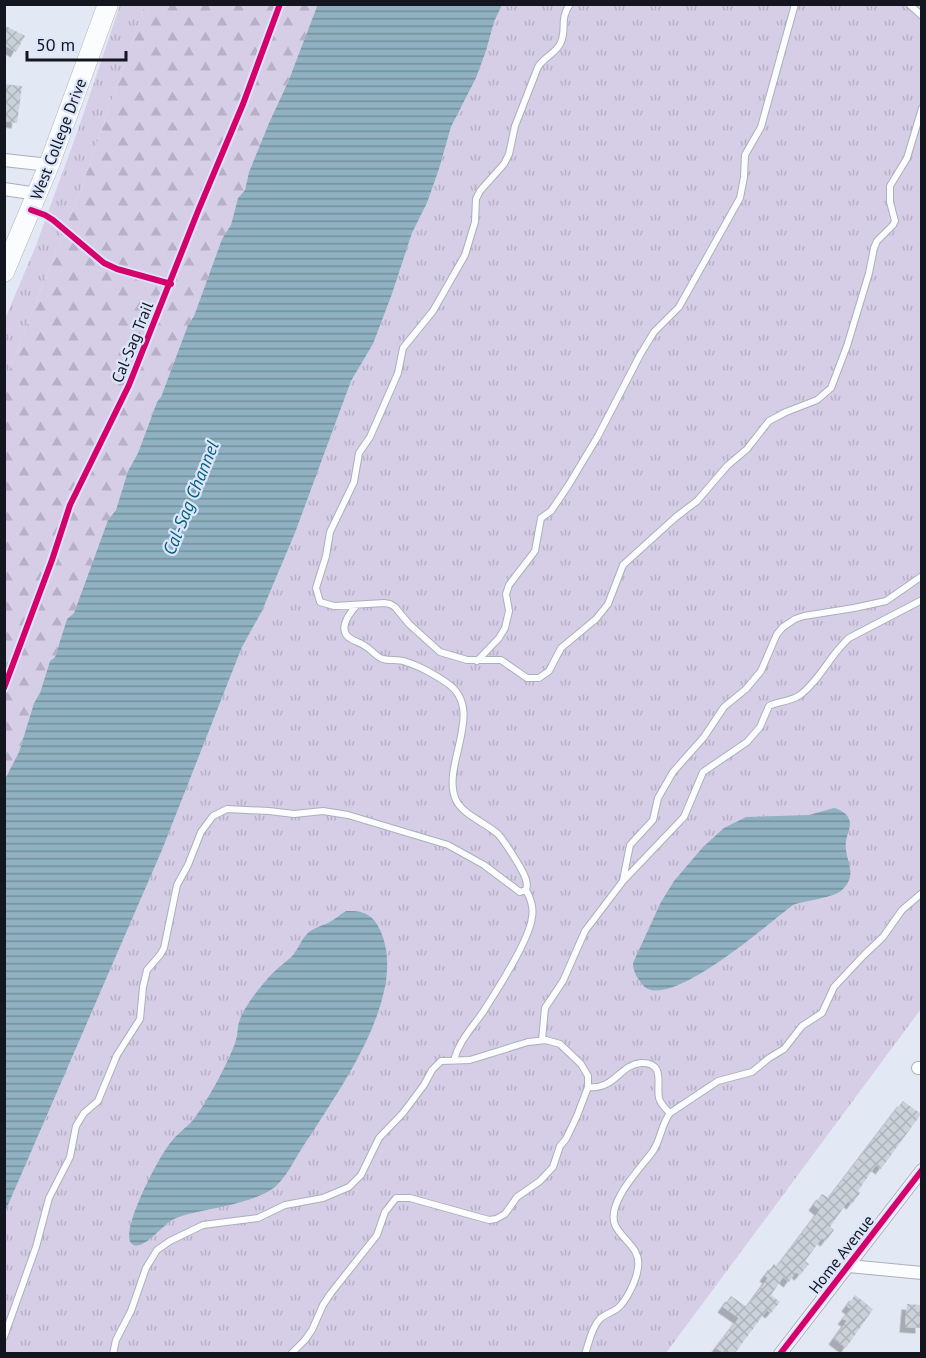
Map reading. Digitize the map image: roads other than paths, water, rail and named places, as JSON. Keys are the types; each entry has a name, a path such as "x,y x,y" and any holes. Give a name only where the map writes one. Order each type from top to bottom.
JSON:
{"main road":[{"name":"West College Drive","path":"4,272 49,165 108,4"}],"street":[{"path":"4,160 49,165"},
{"path":"4,189 37,194"},
{"name":"Home Avenue","path":"780,1353 921,1170"},
{"path":"849,1266 921,1272"}],"lane":[{"path":"570,4 564,14 560,45 542,60 538,67 515,126 509,154 504,164 480,191 476,199 475,222 465,255 433,311 403,348 398,373 370,437 359,453 354,482 331,526 326,556 317,582 317,595 320,602 326,605 390,604 434,649 467,660 501,660 527,678 539,678 549,671 561,648 603,611 612,595 623,565 697,501 727,466 747,449 770,421 817,400 831,388 845,353 869,273 873,248 895,221 890,202 890,186 907,158 921,108"},
{"path":"476,661 499,638 505,628 509,611 506,594 509,585 535,551 541,518 552,510 568,486 598,436 640,355 654,332 679,307 740,198 745,155 761,127 795,4"},
{"path":"909,4 921,16"},
{"path":"623,881 630,845 653,820 658,798 673,772 704,737 724,707 746,689 761,671 777,634 783,627 804,616 854,609 886,601 921,576"},
{"path":"542,1040 545,1008 563,981 585,931 623,881 684,817 703,772 747,742 760,727 769,706 788,702 801,694 849,638 921,600"},
{"path":"356,606 345,621 345,633 348,637 366,646 382,659 409,662 446,682 459,695 464,710 454,776 456,801 460,807 498,834 506,844 528,886 526,890 533,910 529,930 507,973 460,1043 454,1060"},
{"path":"4,1336 36,1247 49,1198 70,1157 76,1126 84,1113 98,1101 117,1055 140,1018 147,970 164,948 177,885 201,832 213,816 227,810 294,814 323,811 348,815 448,845 484,865 520,892 526,890"},
{"path":"585,1353 598,1321 619,1307 637,1272 639,1265 636,1252 618,1231 613,1213 633,1174 653,1151 664,1121 670,1113 718,1081 752,1072 784,1049 802,1026 822,1013 834,987 884,937 902,910 921,893"},
{"path":"113,1353 116,1340 131,1311 146,1268 157,1250 170,1241 203,1225 258,1218 285,1205 323,1198 350,1187 361,1175 378,1138 403,1113 441,1061 481,1058 517,1045 542,1040 560,1044 581,1064 588,1076 588,1087 573,1128 560,1146 553,1167 540,1181 517,1197 505,1214 496,1219 480,1219 410,1198 396,1198 384,1212 374,1240 331,1293 305,1340 291,1353"},
{"path":"588,1087 601,1087 609,1084 631,1066 648,1064 653,1066 659,1074 659,1097 661,1104 670,1113"}],"water":[{"name":"Cal-Sag Channel","path":"318,4 502,5 494,22 476,78 451,127 427,203 412,233 373,344 351,381 295,533 262,611 242,647 162,850 5,1212 5,779 19,752 50,661 55,657 67,619 74,613 108,520 116,510 128,471 138,453 188,325 194,316 222,239 231,225 238,198 245,190 249,172 288,82"},
{"path":"834,808 845,813 850,822 846,848 850,878 842,890 833,895 793,905 718,963 694,977 672,987 654,990 642,984 637,977 633,963 661,902 674,881 703,847 724,828 746,817 809,815"},
{"path":"346,911 358,911 368,915 378,926 387,959 385,988 376,1019 362,1050 284,1177 275,1187 259,1196 178,1217 146,1242 136,1246 132,1244 129,1237 135,1210 150,1177 173,1139 193,1120 211,1093 233,1048 239,1022 249,1002 269,977 292,956 307,934"}]}
